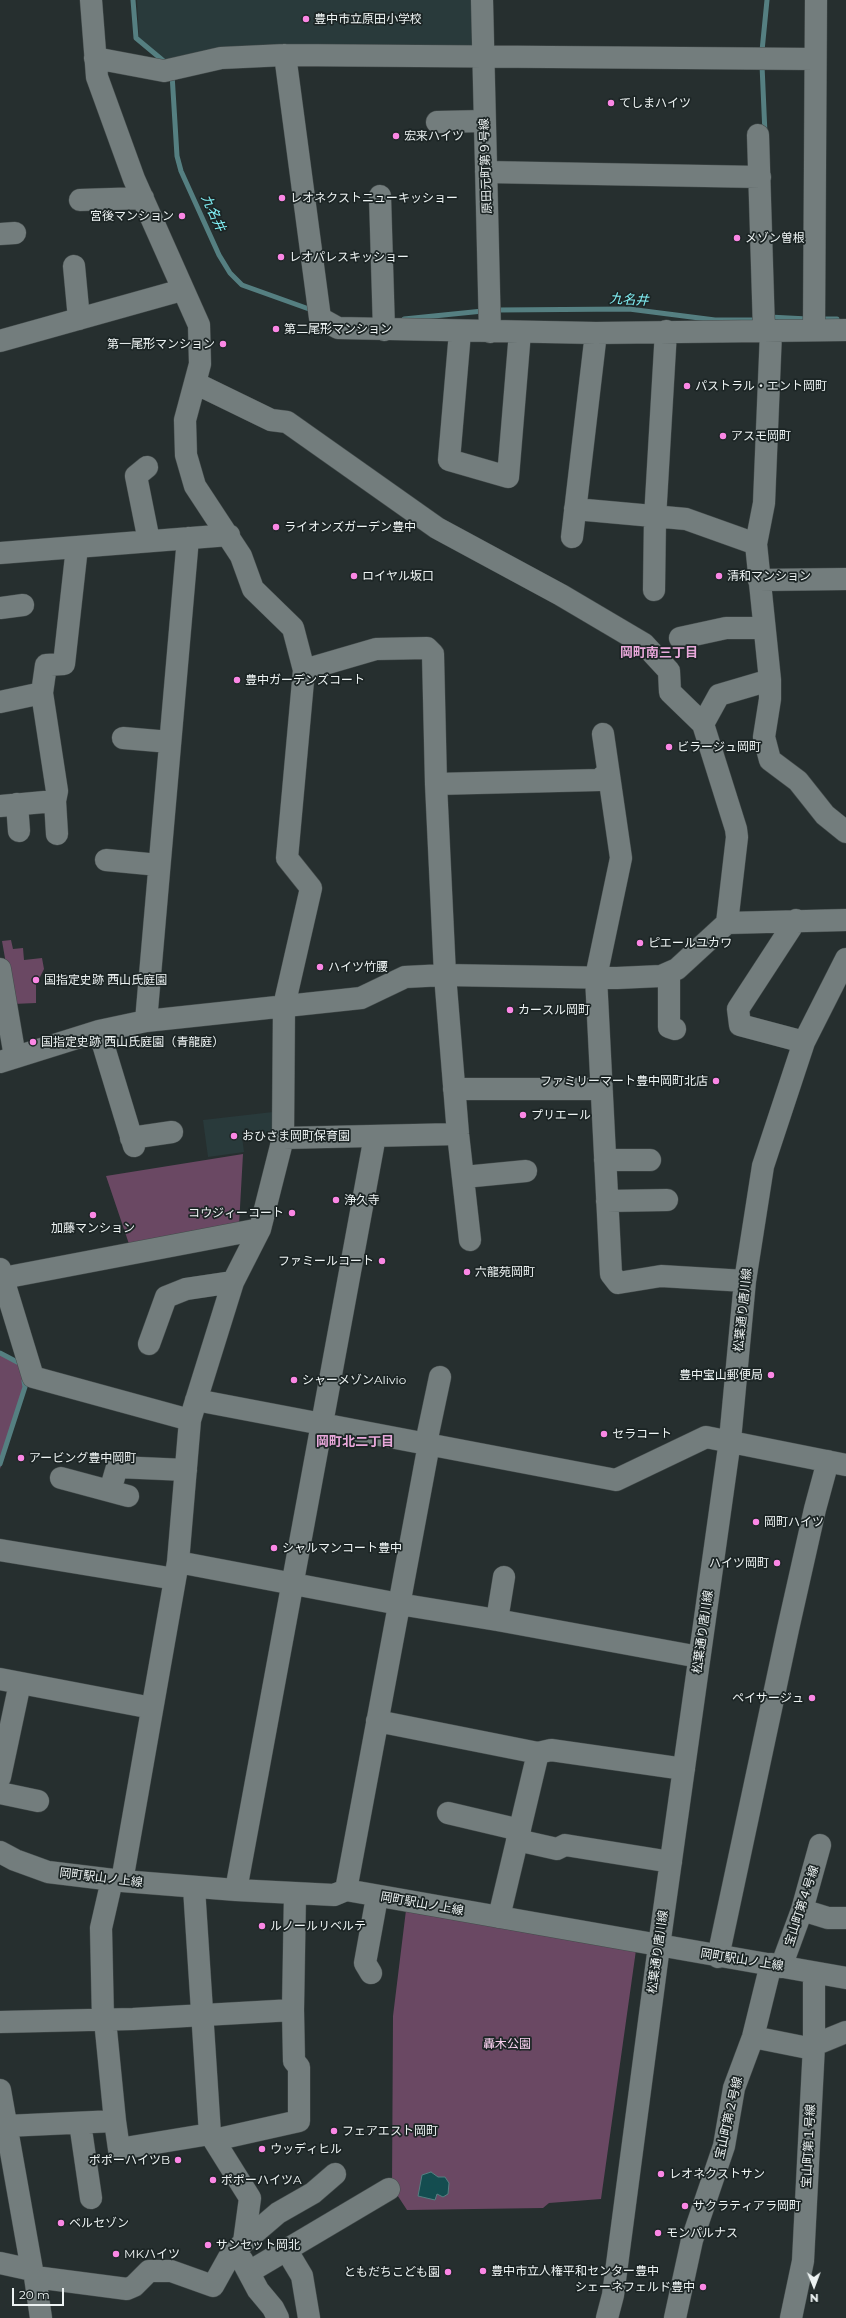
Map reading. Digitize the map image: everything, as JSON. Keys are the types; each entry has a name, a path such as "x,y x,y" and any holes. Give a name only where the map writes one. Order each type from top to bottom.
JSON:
{"street":[{"path":"91,0 97,77 143,198 182,290 199,325 200,364 185,420 186,454 195,486 229,535 241,556 253,589 293,628 304,670 287,858 311,888 284,1006 283,1138 260,1229 233,1282 193,1410 177,1571 152,1708 117,1881 101,1928 104,2020 119,2149 212,2137 300,2121 298,2067 294,2061 293,2010 296,1893"},
{"name":"原田元町第９号線","path":"482,0 490,332"},
{"path":"814,330 816,0"},
{"path":"95,58 164,71 221,58 285,55 815,59"},
{"path":"285,55 320,318 338,328 460,332 596,333 846,330"},
{"path":"437,122 484,121"},
{"path":"758,135 768,331 764,503 756,544 770,680 770,699 764,737 770,760 798,781 824,815 846,832"},
{"path":"486,172 760,177"},
{"path":"380,196 384,330"},
{"path":"80,200 143,198"},
{"path":"74,266 79,319"},
{"path":"0,341 182,290"},
{"path":"654,590 655,518 666,331"},
{"path":"460,332 449,460 508,477 520,332"},
{"path":"572,537 596,333"},
{"path":"0,969 8,1060 99,1031 146,1021 361,998 405,977 445,975 653,977 669,974 677,969 727,922 737,837 703,724 670,692 669,671 644,644 561,595 437,528 287,422 271,420 195,383"},
{"path":"147,466 136,476 149,541"},
{"path":"575,509 655,518 686,519 756,544"},
{"path":"0,552 229,535"},
{"path":"146,1021 188,538"},
{"path":"57,834 55,801 57,791 42,693 46,665 64,664 77,546"},
{"path":"759,580 846,579"},
{"path":"0,608 23,605"},
{"path":"680,638 726,628 764,628"},
{"path":"304,670 376,649 427,648 433,654 436,784 445,975 458,1134 470,1240"},
{"path":"703,724 719,695 770,680"},
{"path":"0,702 42,693"},
{"path":"603,734 620,858 596,977 610,1274 618,1283 661,1276 745,1281"},
{"path":"123,738 170,742"},
{"path":"436,784 599,780 608,772"},
{"path":"19,831 8,805 55,801"},
{"path":"106,860 159,865"},
{"path":"796,920 738,1009 740,1025 804,1042"},
{"path":"727,922 846,920"},
{"name":"松葉通り唐川線","path":"607,2318 613,2295 659,1946 730,1440 745,1281 763,1166 804,1042 846,959"},
{"path":"669,974 669,1027 675,1029"},
{"path":"99,1031 133,1142 172,1132"},
{"path":"454,1089 601,1089"},
{"path":"283,1138 458,1134"},
{"path":"236,1890 294,1585 375,1136"},
{"path":"605,1160 650,1160"},
{"path":"464,1177 526,1171"},
{"path":"607,1201 667,1200"},
{"path":"260,1229 2,1273 32,1377 193,1410 322,1425 616,1480 706,1437 730,1440 837,1463 815,1509 718,1957"},
{"path":"149,1344 166,1297 186,1289 233,1282"},
{"path":"346,1890 440,1377"},
{"path":"61,1478 119,1494 117,1467 186,1470"},
{"path":"0,1550 294,1585 700,1657"},
{"path":"497,1620 504,1577"},
{"path":"0,1777 10,1681 152,1708"},
{"path":"377,1721 538,1753 551,1750 684,1769"},
{"path":"499,1918 538,1753"},
{"path":"0,1793 38,1801"},
{"path":"448,1814 519,1835 557,1849 565,1845 671,1862"},
{"name":"宝山町第４号線","path":"776,1966 802,1910 820,1845"},
{"name":"岡町駅山ノ上線","path":"0,1852 15,1860 48,1872 117,1881 194,1888 334,1895 346,1890 377,1897 846,1978"},
{"path":"194,1888 201,2014 212,2137 250,2198 240,2246 249,2272 258,2290 274,2308 278,2318"},
{"path":"371,1973 365,1963 377,1897"},
{"path":"802,1910 828,1918 846,1918"},
{"name":"宝山町第２号線","path":"675,2318 692,2240 724,2146 734,2088 776,1966"},
{"name":"宝山町第１号線","path":"791,2318 803,2261 814,2045 814,1973"},
{"path":"0,2022 104,2020 293,2010"},
{"path":"753,2036 803,2047 814,2045 846,2032"},
{"path":"0,2090 41,2318"},
{"path":"6,2126 115,2122"},
{"path":"80,2123 92,2198"},
{"path":"0,2263 34,2273 127,2289 134,2286 149,2271 171,2271 213,2286 228,2259 240,2246 278,2213 313,2193 335,2174"},
{"path":"249,2272 287,2251 389,2189"},
{"path":"287,2251 302,2276 309,2318"}],"shaded area":[{"name":"豊中市立原田小学校","path":"137,0 475,0 474,44 468,49 168,62 139,38"},
{"path":"273,1112 275,1132 242,1137 244,1152 208,1157 203,1120"}],"green space":[{"path":"11,940 13,949 23,948 24,960 42,958 44,969 36,985 36,1003 13,1004 2,941"},
{"path":"243,1154 239,1225 129,1244 106,1176"},
{"path":"0,1353 25,1366 26,1386 0,1469"},
{"name":"轟木公園","path":"406,1910 636,1950 601,2199 549,2203 543,2208 407,2210 392,2187 393,2016"}],"water":[{"path":"431,2172 438,2177 445,2177 449,2183 448,2194 443,2197 437,2194 435,2200 418,2196 422,2175"}],"waterway":[{"name":"九名井","path":"133,0 136,38 166,63"},
{"path":"762,51 767,0"},
{"path":"762,65 765,134"},
{"name":"九名井","path":"172,74 177,156 181,171 219,255 230,273 242,285 309,309"},
{"name":"九名井","path":"497,310 629,309 715,320 758,320"},
{"name":"九名井","path":"404,319 483,311"},
{"name":"九名井","path":"769,317 808,319"},
{"name":"九名井","path":"821,319 837,319"},
{"path":"0,1353 21,1364"},
{"path":"0,1464 25,1387 24,1381"}],"place":[{"name":"豊中市立原田小学校","path":"306,19"},
{"name":"てしまハイツ","path":"611,103"},
{"name":"宏来ハイツ","path":"396,136"},
{"name":"レオネクストニューキッショー","path":"282,198"},
{"name":"宮後マンション","path":"182,216"},
{"name":"メゾン曽根","path":"737,238"},
{"name":"レオパレスキッショー","path":"281,257"},
{"name":"第二尾形マンション","path":"276,329"},
{"name":"第一尾形マンション","path":"223,344"},
{"name":"パストラル・エント岡町","path":"687,386"},
{"name":"アスモ岡町","path":"723,436"},
{"name":"ライオンズガーデン豊中","path":"276,527"},
{"name":"ロイヤル坂口","path":"354,576"},
{"name":"清和マンション","path":"719,576"},
{"name":"豊中ガーデンズコート","path":"237,680"},
{"name":"ビラージュ岡町","path":"669,747"},
{"name":"ピエールユカワ","path":"640,943"},
{"name":"ハイツ竹腰","path":"320,967"},
{"name":"国指定史跡 西山氏庭園","path":"36,980"},
{"name":"カースル岡町","path":"510,1010"},
{"name":"国指定史跡 西山氏庭園（青龍庭）","path":"33,1042"},
{"name":"ファミリーマート豊中岡町北店","path":"716,1081"},
{"name":"プリエール","path":"523,1115"},
{"name":"おひさま岡町保育園","path":"234,1136"},
{"name":"浄久寺","path":"336,1200"},
{"name":"コウジィーコート","path":"292,1213"},
{"name":"加藤マンション","path":"93,1215"},
{"name":"ファミールコート","path":"382,1261"},
{"name":"六龍苑岡町","path":"467,1272"},
{"name":"豊中宝山郵便局","path":"771,1375"},
{"name":"シャーメゾンAlivio","path":"294,1380"},
{"name":"セラコート","path":"604,1434"},
{"name":"アービング豊中岡町","path":"21,1458"},
{"name":"岡町ハイツ","path":"756,1522"},
{"name":"シャルマンコート豊中","path":"274,1548"},
{"name":"ハイツ岡町","path":"777,1563"},
{"name":"ペイサージュ","path":"812,1698"},
{"name":"ルノールリベルテ","path":"262,1926"},
{"name":"フェアエスト岡町","path":"334,2131"},
{"name":"ウッディヒル","path":"262,2149"},
{"name":"ポポーハイツB","path":"178,2160"},
{"name":"レオネクストサン","path":"661,2174"},
{"name":"ポポーハイツA","path":"213,2180"},
{"name":"サクラティアラ岡町","path":"685,2206"},
{"name":"ベルセゾン","path":"61,2223"},
{"name":"モンパルナス","path":"658,2233"},
{"name":"サンセット岡北","path":"208,2245"},
{"name":"MKハイツ","path":"116,2254"},
{"name":"豊中市立人権平和センター豊中","path":"483,2271"},
{"name":"ともだちこども園","path":"448,2272"},
{"name":"シェーネフェルド豊中","path":"703,2287"}],"district":[{"name":"岡町南三丁目","path":"659,653"},
{"name":"岡町北二丁目","path":"355,1442"}]}
